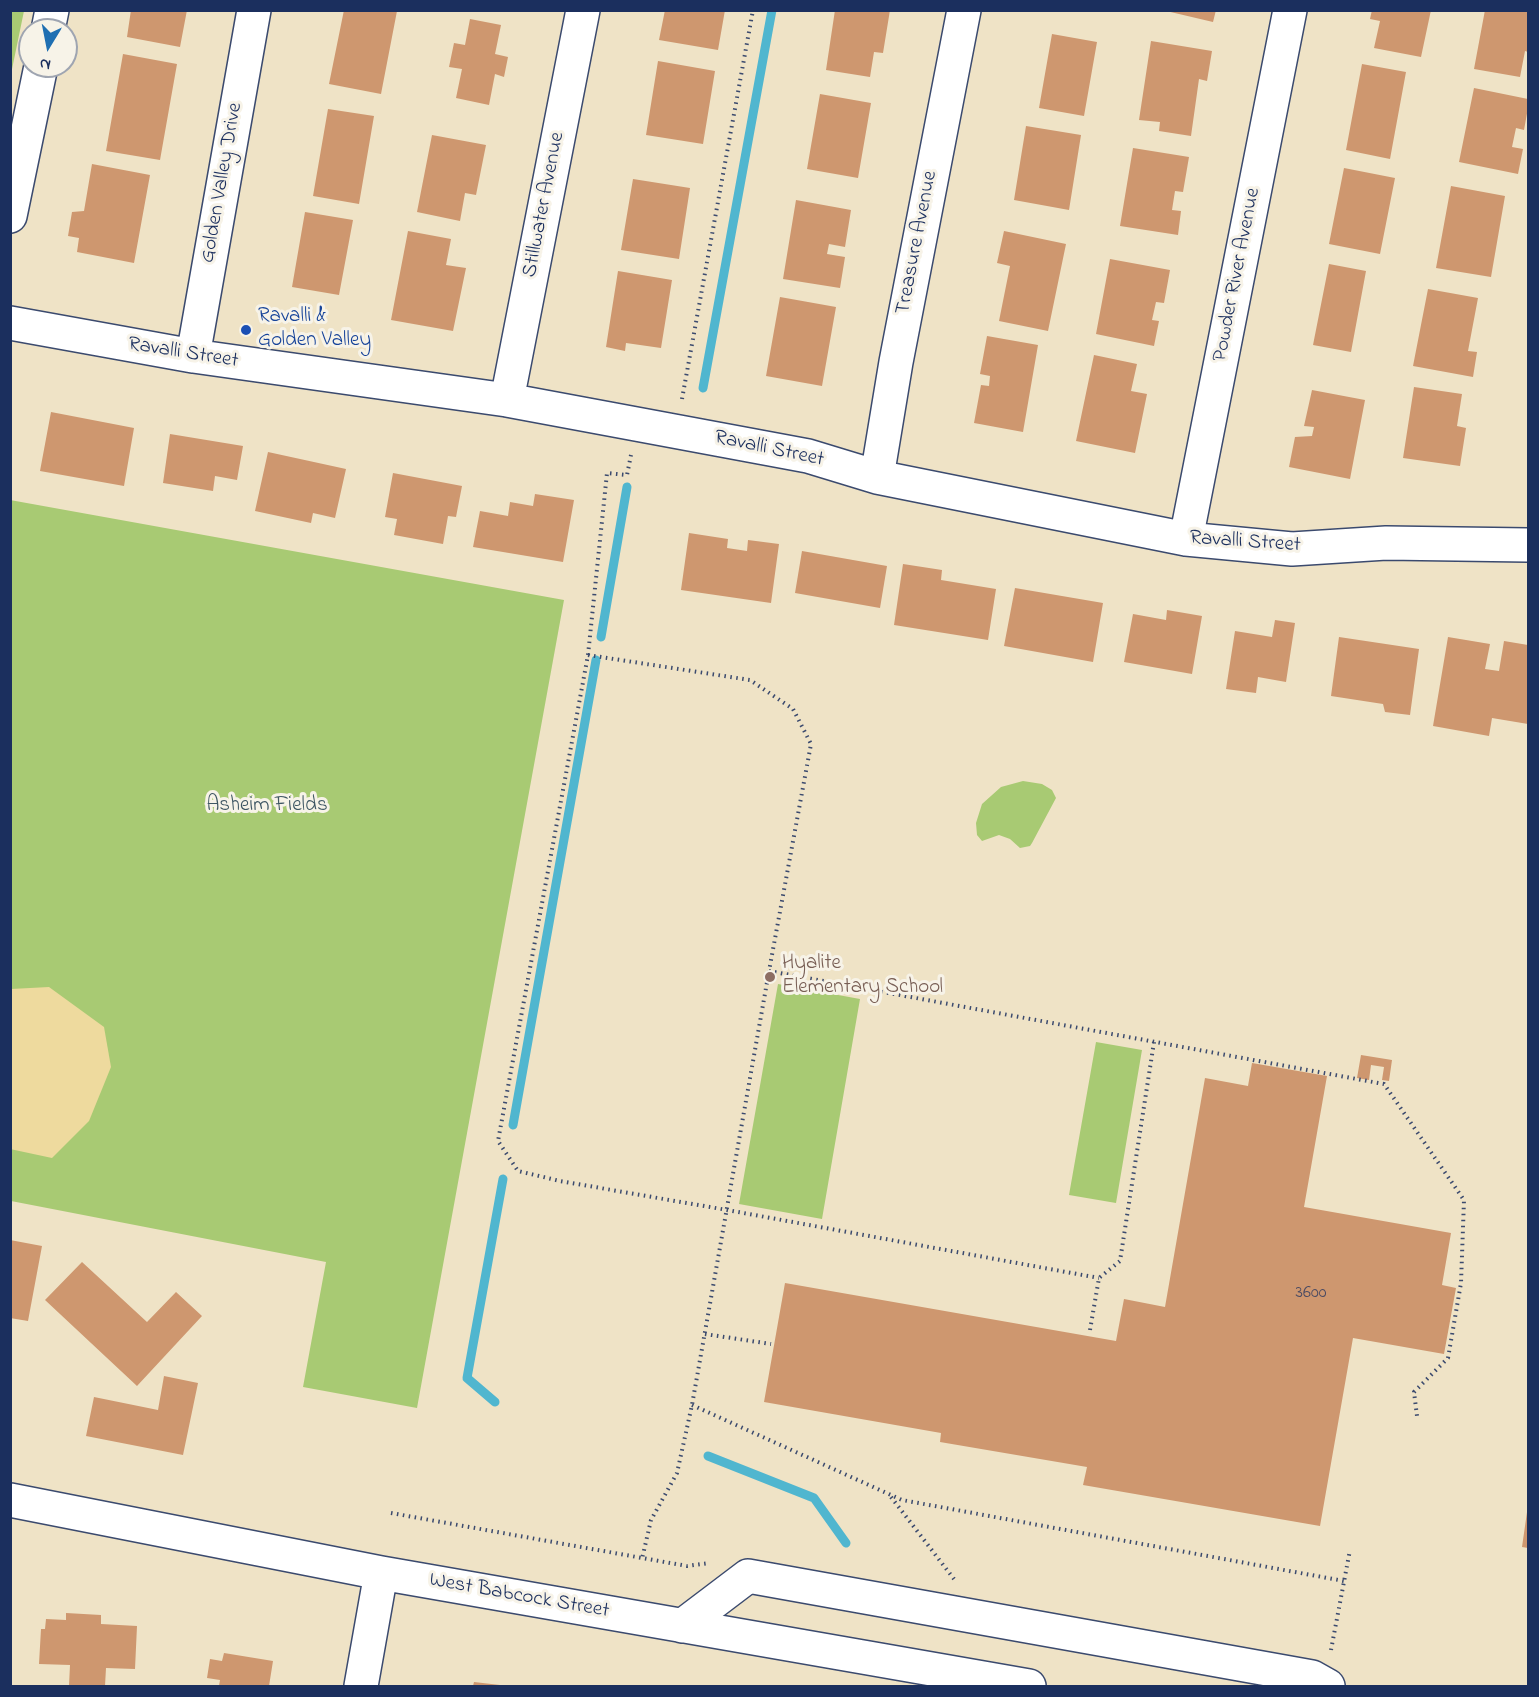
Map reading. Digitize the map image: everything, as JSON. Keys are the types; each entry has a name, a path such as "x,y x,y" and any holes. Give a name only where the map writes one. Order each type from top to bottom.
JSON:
{"street":[{"name":"Golden Valley Drive","path":"193,356 254,10"},
{"name":"Stillwater Avenue","path":"507,400 583,10"},
{"name":"Treasure Avenue","path":"877,477 896,362 964,10"},
{"name":"Powder River Avenue","path":"1186,539 1290,10"},
{"path":"10,216 39,78"},
{"name":"Ravalli Street","path":"10,323 193,356 507,400 808,456 877,477 1186,539 1292,549 1386,543 1528,544"},
{"name":"West Babcock Street","path":"10,1500 381,1573 682,1626 942,1679 1029,1686"},
{"path":"361,1686 381,1573"},
{"path":"682,1626 748,1576 1312,1677 1328,1686"}],"path":[{"path":"682,403 753,10"},
{"path":"627,475 607,473 588,655 498,1141 518,1171 560,1182 1099,1278"},
{"path":"588,655 750,680 793,709 811,744 692,1405 677,1473 651,1520 642,1559"},
{"path":"769,971 1384,1084 1464,1200 1461,1283 1448,1358 1414,1392 1417,1416"},
{"path":"1090,1330 1099,1278 1120,1261 1154,1042"},
{"path":"705,1334 771,1344"},
{"path":"692,1405 902,1500 1344,1581"},
{"path":"890,1495 960,1587"},
{"path":"1330,1651 1350,1550"}],"green space":[{"path":"10,11 24,11 23,18 18,18 18,40 11,74"},
{"name":"Asheim Fields","path":"10,500 564,600 417,1408 303,1387 326,1262 11,1201"},
{"path":"1023,781 1042,784 1052,790 1056,798 1030,846 1020,848 1010,839 999,835 982,841 977,835 976,823 982,804 1001,787"},
{"path":"778,984 860,999 822,1219 739,1204"},
{"path":"1096,1042 1142,1050 1116,1203 1069,1195"}],"sand":[{"path":"49,987 104,1027 111,1067 89,1121 52,1158 10,1149 11,989"}],"building":[{"path":"131,10 187,10 180,47 127,37"},
{"path":"344,10 397,11 381,94 329,84"},
{"path":"665,10 725,10 718,50 659,40"},
{"path":"835,10 890,10 883,53 874,52 870,77 826,70"},
{"path":"1162,10 1216,10 1213,22"},
{"path":"1372,10 1431,10 1421,57 1374,48 1380,21 1370,19"},
{"path":"1485,10 1528,10 1528,52 1525,51 1520,77 1474,69"},
{"path":"470,19 501,25 495,54 508,57 504,77 495,74 489,105 456,98 462,69 449,67 454,43 465,45"},
{"path":"1052,34 1097,42 1084,116 1039,108"},
{"path":"1151,41 1212,51 1207,81 1199,79 1191,136 1159,131 1160,122 1139,120"},
{"path":"123,54 177,64 160,160 106,151"},
{"path":"658,61 715,71 703,144 646,135"},
{"path":"1362,64 1406,72 1390,159 1346,150"},
{"path":"1474,88 1528,99 1524,130 1516,128 1512,147 1523,149 1518,174 1459,162"},
{"path":"820,94 871,103 858,178 807,169"},
{"path":"328,109 374,116 359,204 313,196"},
{"path":"1026,126 1081,135 1069,210 1014,200"},
{"path":"432,135 486,145 476,195 465,193 460,221 417,212"},
{"path":"1133,148 1189,157 1183,192 1175,191 1172,210 1181,211 1178,235 1120,226"},
{"path":"92,164 150,175 134,263 77,252 79,238 68,236 72,212 84,211"},
{"path":"1344,168 1395,178 1380,254 1329,244"},
{"path":"633,179 690,188 679,259 621,250"},
{"path":"1451,186 1505,196 1491,277 1436,268"},
{"path":"796,200 851,210 845,247 829,244 827,254 845,257 840,288 783,279"},
{"path":"305,212 353,220 339,295 292,287"},
{"path":"408,231 451,239 446,265 466,268 453,331 391,320"},
{"path":"1004,231 1066,244 1048,331 999,321 1010,266 997,263"},
{"path":"1110,259 1170,270 1164,303 1156,302 1152,320 1159,321 1154,346 1096,334"},
{"path":"1329,264 1366,271 1351,352 1313,345"},
{"path":"618,271 672,280 661,348 626,343 625,351 606,347"},
{"path":"1428,289 1478,298 1468,351 1477,352 1473,377 1413,366"},
{"path":"780,297 836,307 822,386 766,376"},
{"path":"987,336 1038,345 1023,432 974,423 981,385 989,386 990,376 980,374"},
{"path":"1094,355 1137,364 1131,391 1147,394 1135,453 1076,441"},
{"path":"1414,387 1462,394 1457,426 1466,428 1460,466 1403,458"},
{"path":"1312,390 1365,400 1350,479 1289,467 1295,437 1312,436 1314,427 1304,426"},
{"path":"51,412 134,428 124,486 40,471"},
{"path":"170,434 243,446 237,480 215,476 213,491 163,483"},
{"path":"268,452 346,469 335,518 313,513 311,523 255,511"},
{"path":"393,473 462,486 456,517 448,516 443,544 394,535 397,519 385,517"},
{"path":"535,494 574,500 563,562 473,547 480,511 508,516 510,502 533,506"},
{"path":"689,533 728,539 727,548 747,551 748,540 779,544 771,603 681,590"},
{"path":"802,551 887,566 880,608 795,593"},
{"path":"903,564 942,570 941,580 996,589 988,640 894,625"},
{"path":"1015,588 1103,603 1093,662 1004,646"},
{"path":"1167,610 1202,616 1192,674 1124,662 1133,614 1166,620"},
{"path":"1275,620 1295,623 1286,682 1258,677 1256,693 1226,689 1235,631 1272,637"},
{"path":"1339,637 1419,649 1410,715 1385,712 1383,704 1331,696"},
{"path":"1448,637 1490,644 1485,669 1499,671 1504,641 1528,645 1528,724 1492,718 1489,736 1433,726"},
{"path":"1361,1055 1392,1060 1389,1081 1382,1080 1384,1067 1371,1065 1369,1080 1357,1078"},
{"path":"1252,1063 1327,1076 1304,1207 1451,1233 1442,1285 1456,1288 1444,1354 1353,1338 1320,1526 1083,1485 1087,1467 940,1442 941,1433 764,1402 785,1283 1116,1341 1124,1299 1165,1307 1205,1078 1248,1086"},
{"path":"10,1240 42,1246 28,1321 10,1318"},
{"path":"82,1262 147,1322 176,1292 202,1316 137,1386 45,1300"},
{"path":"164,1376 198,1383 183,1455 86,1436 94,1397 158,1410"},
{"path":"1528,1513 1528,1548 1522,1547"},
{"path":"66,1613 101,1615 101,1624 137,1626 135,1669 106,1668 105,1686 69,1686 70,1665 39,1664 41,1629 45,1629 46,1619 66,1620"},
{"path":"224,1653 273,1661 269,1686 219,1686 220,1680 207,1678 210,1659 222,1661"},
{"path":"474,1682 500,1685 500,1686 473,1686"}],"waterway":[{"path":"703,388 772,10"},
{"path":"601,637 627,487"},
{"path":"513,1125 596,660"},
{"path":"495,1402 467,1378 503,1179"},
{"path":"708,1456 814,1498 846,1543"}],"place":[{"name":"Ravalli & Golden Valley","path":"246,330"},
{"name":"Hyalite Elementary School","path":"770,977"}]}
